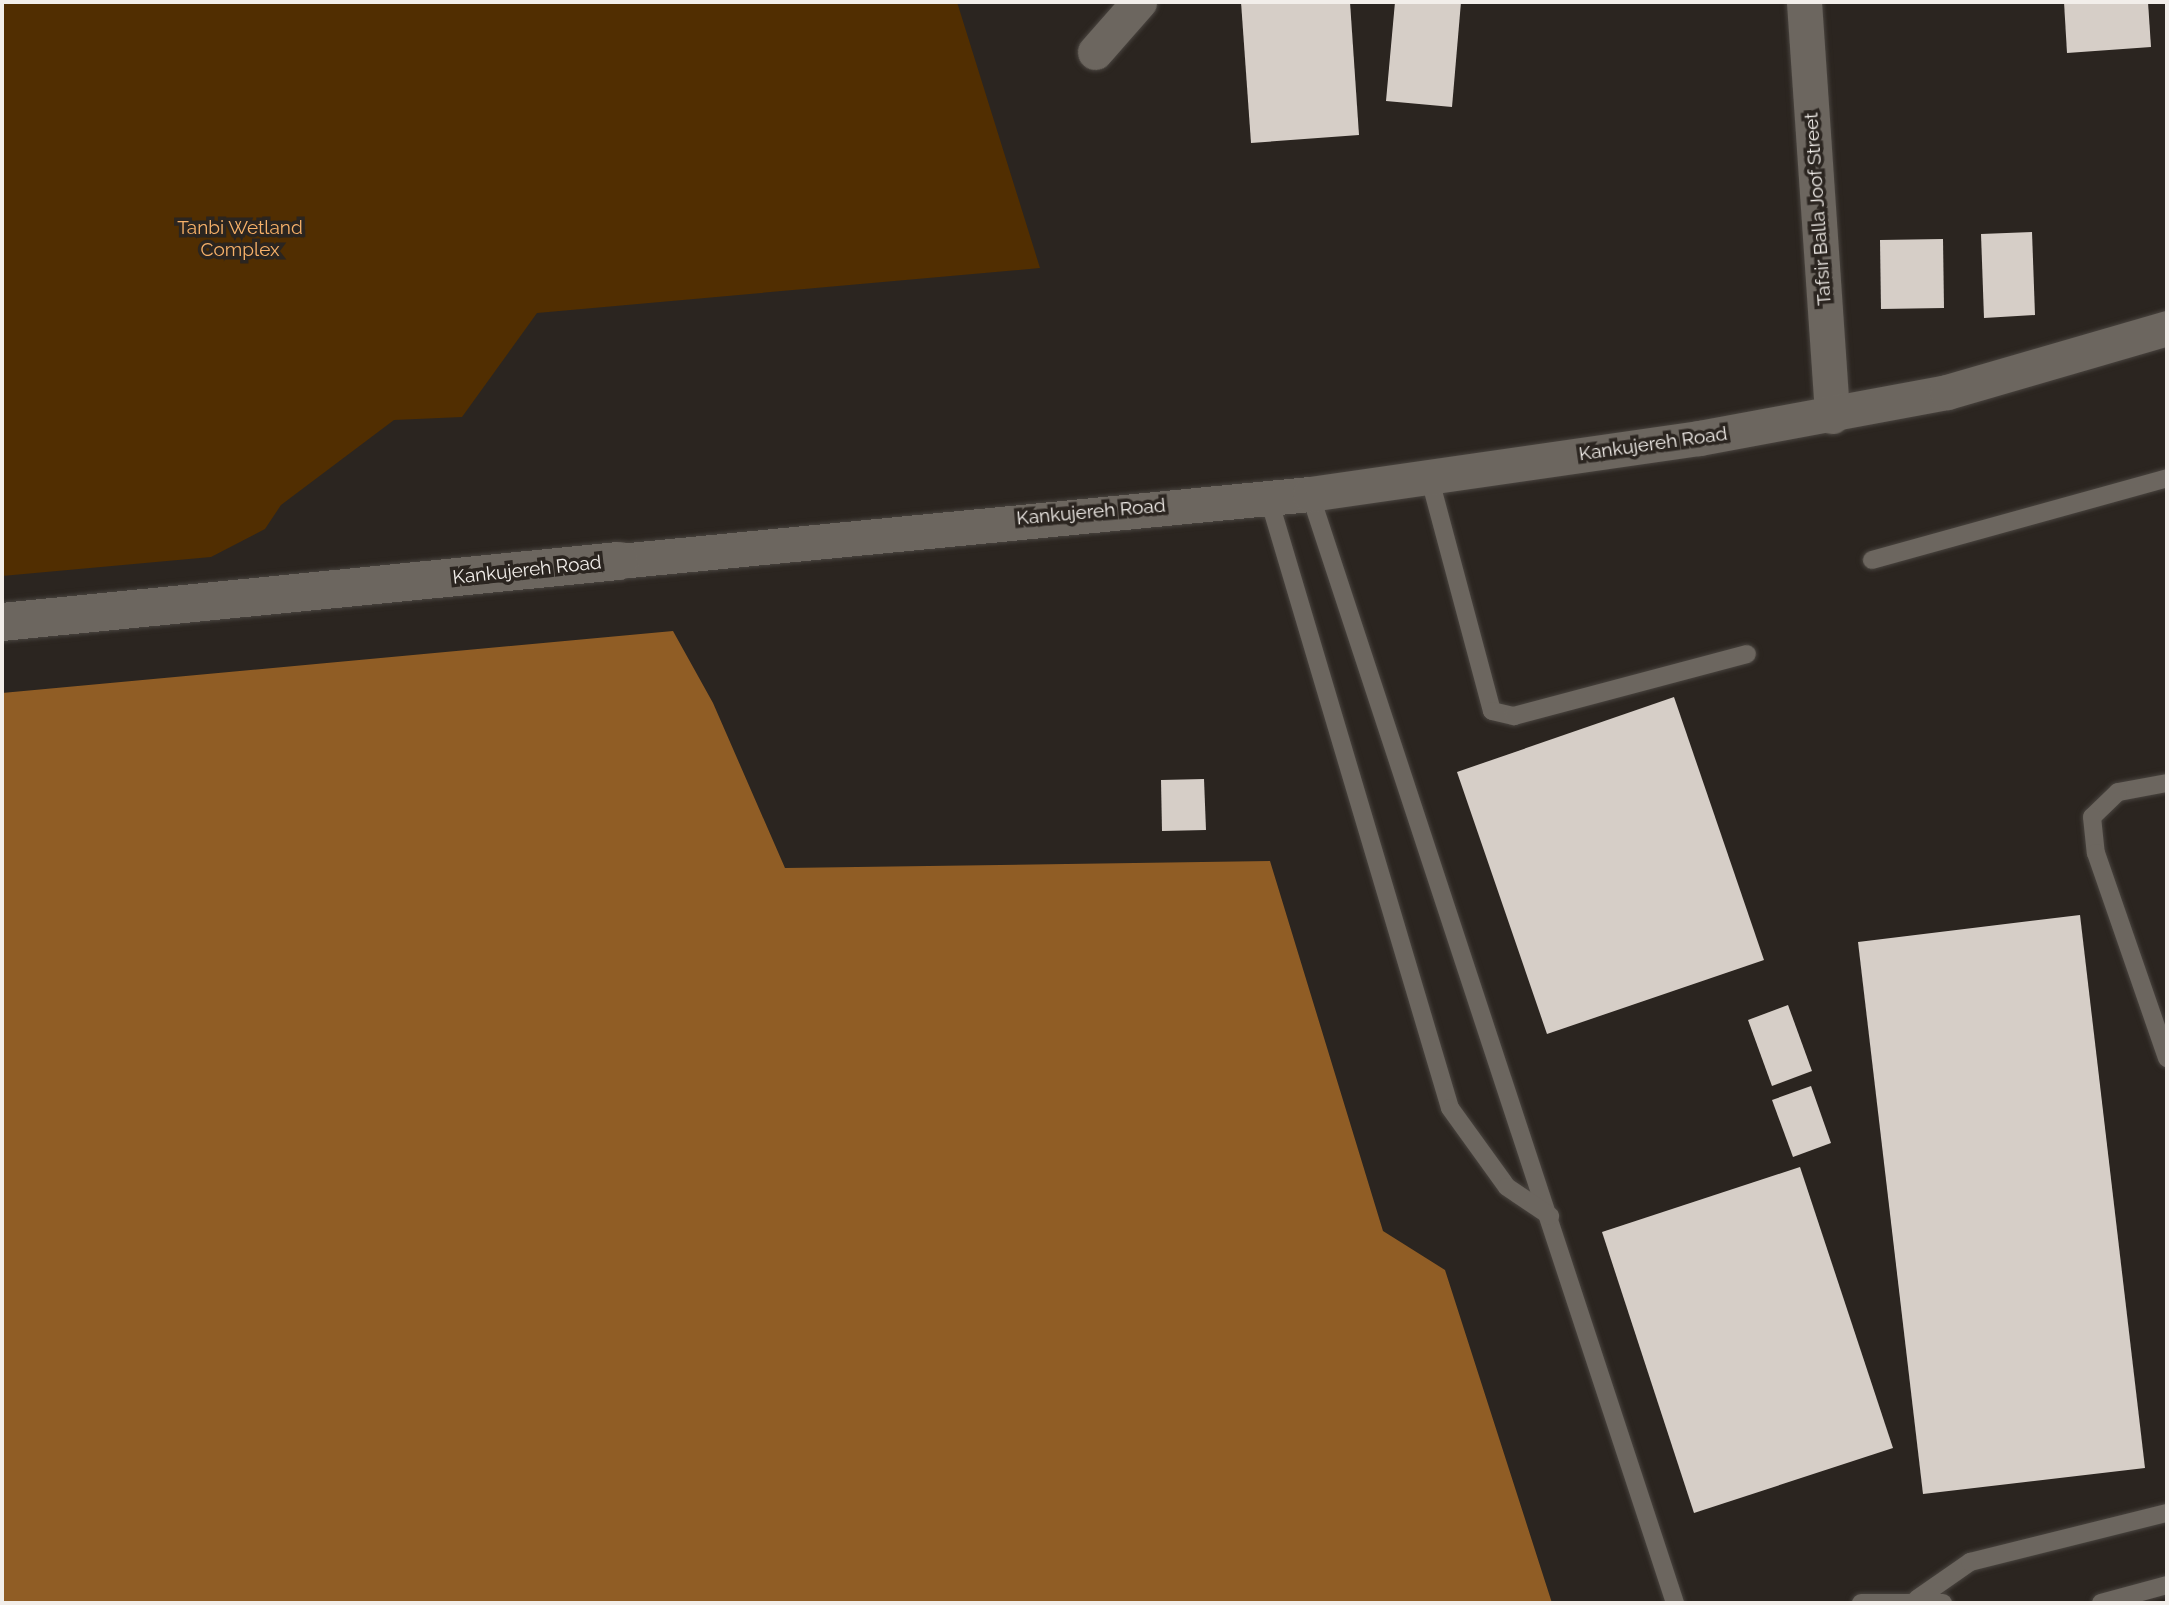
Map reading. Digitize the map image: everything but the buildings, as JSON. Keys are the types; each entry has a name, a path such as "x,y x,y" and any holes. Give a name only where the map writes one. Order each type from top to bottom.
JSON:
{"street":[{"path":"1095,52 1139,2"},
{"name":"Tafsir Balla Joof Street","path":"1804,2 1832,416"},
{"name":"Kankujereh Road","path":"2,622 1268,496 1310,494 1832,416 1947,393 2167,328"}],"lane":[{"path":"1429,476 1492,710 1514,716 1747,654"},
{"path":"1872,560 2167,478"},
{"path":"1310,494 1550,1216 1675,1603"},
{"path":"1268,496 1450,1108 1507,1187 1550,1216"},
{"path":"2167,783 2118,792 2092,817 2096,853 2167,1058"},
{"path":"1917,1599 1970,1562 2167,1513"},
{"path":"2101,1603 2167,1585"},
{"path":"1861,1603 1917,1599 1943,1603"}],"green space":[{"name":"Tanbi Wetland Complex","path":"2,2 957,2 1040,268 537,313 462,417 394,420 281,505 265,529 211,557 2,576"}],"shaded area":[{"path":"673,631 713,703 785,868 1270,861 1383,1231 1445,1270 1552,1603 2,1603 2,693"}]}
